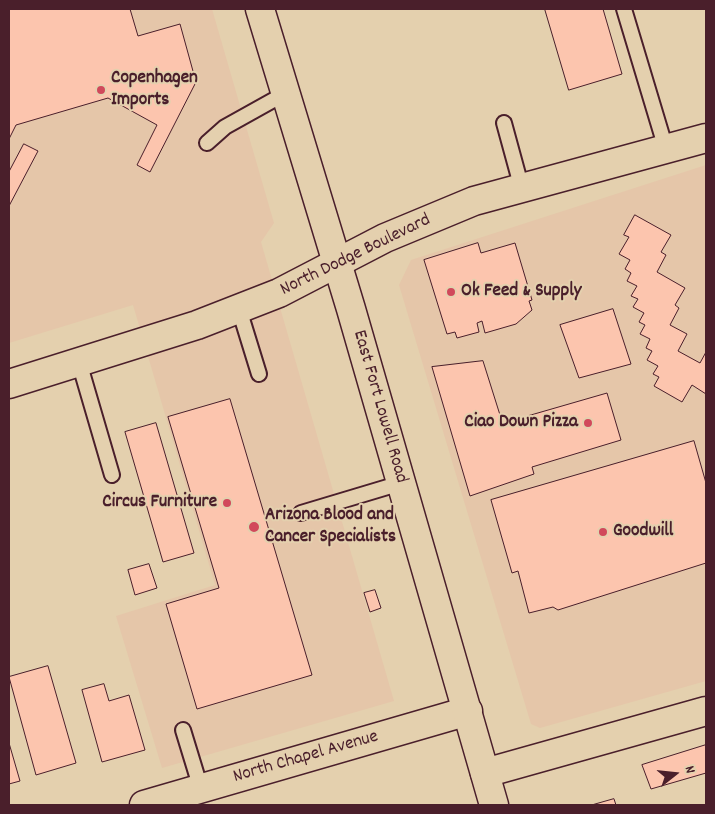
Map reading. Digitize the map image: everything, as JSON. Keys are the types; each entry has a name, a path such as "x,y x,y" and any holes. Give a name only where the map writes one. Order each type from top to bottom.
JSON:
{"street":[{"name":"East Fort Lowell Road","path":"263,9 494,805"},
{"name":"North Dodge Boulevard","path":"9,384 196,325 292,287 385,238 474,201 706,138"},
{"name":"North Chapel Avenue","path":"144,805 468,711"},
{"path":"485,773 706,711"}],"lane":[{"path":"624,9 666,149"},
{"path":"207,143 224,127 286,93"},
{"path":"504,124 522,188"},
{"path":"239,308 259,374"},
{"path":"79,362 112,475"},
{"path":"301,513 401,483"},
{"path":"183,730 201,789"}],"shaded area":[{"path":"9,9 212,9 274,223 261,242 394,701 162,768 116,616 215,585 133,305 9,343"},
{"path":"706,165 706,681 540,728 531,724 399,285 411,260"}],"building":[{"name":"Copenhagen Imports","path":"9,9 130,9 138,36 180,24 196,82 150,172 137,165 157,125 108,98 16,125 9,139"},
{"path":"545,9 603,9 622,74 569,90"},
{"path":"24,144 38,151 9,206 9,172"},
{"path":"635,215 671,235 661,252 666,255 657,272 685,288 675,305 679,308 670,325 687,334 678,351 700,363 706,352 706,394 692,385 682,402 654,386 659,377 653,374 658,366 647,360 652,351 646,348 650,339 640,334 645,325 639,322 644,313 633,307 638,299 631,296 637,286 627,281 631,273 625,269 630,260 619,254 629,237 624,235"},
{"path":"478,243 481,253 515,243 532,300 529,301 532,310 516,324 485,333 482,321 477,323 479,332 457,338 455,332 447,334 424,260"},
{"path":"613,309 631,364 579,378 560,325"},
{"path":"483,361 500,415 517,419 607,393 621,440 532,467 534,474 470,496 432,367"},
{"name":"Circus Furniture","path":"230,399 312,675 197,709 166,604 219,588 168,417"},
{"path":"156,423 194,553 163,562 125,432"},
{"name":"Goodwill","path":"694,441 706,483 706,563 558,610 553,607 529,613 518,571 512,573 491,500"},
{"path":"149,564 157,588 135,595 128,570"},
{"path":"375,590 381,608 370,612 364,593"},
{"path":"48,666 76,763 36,775 9,677"},
{"path":"104,684 109,701 129,695 145,750 102,762 82,690"},
{"path":"9,743 20,781 9,784"},
{"path":"706,745 706,773 651,789 642,765"},
{"path":"614,799 616,805 592,805"}],"place":[{"name":"Copenhagen Imports","path":"101,90"},
{"name":"Ok Feed & Supply","path":"451,292"},
{"name":"Ciao Down Pizza","path":"588,423"},
{"name":"Circus Furniture","path":"227,503"},
{"name":"Arizona Blood and Cancer Specialists","path":"254,527"},
{"name":"Goodwill","path":"603,532"}]}
